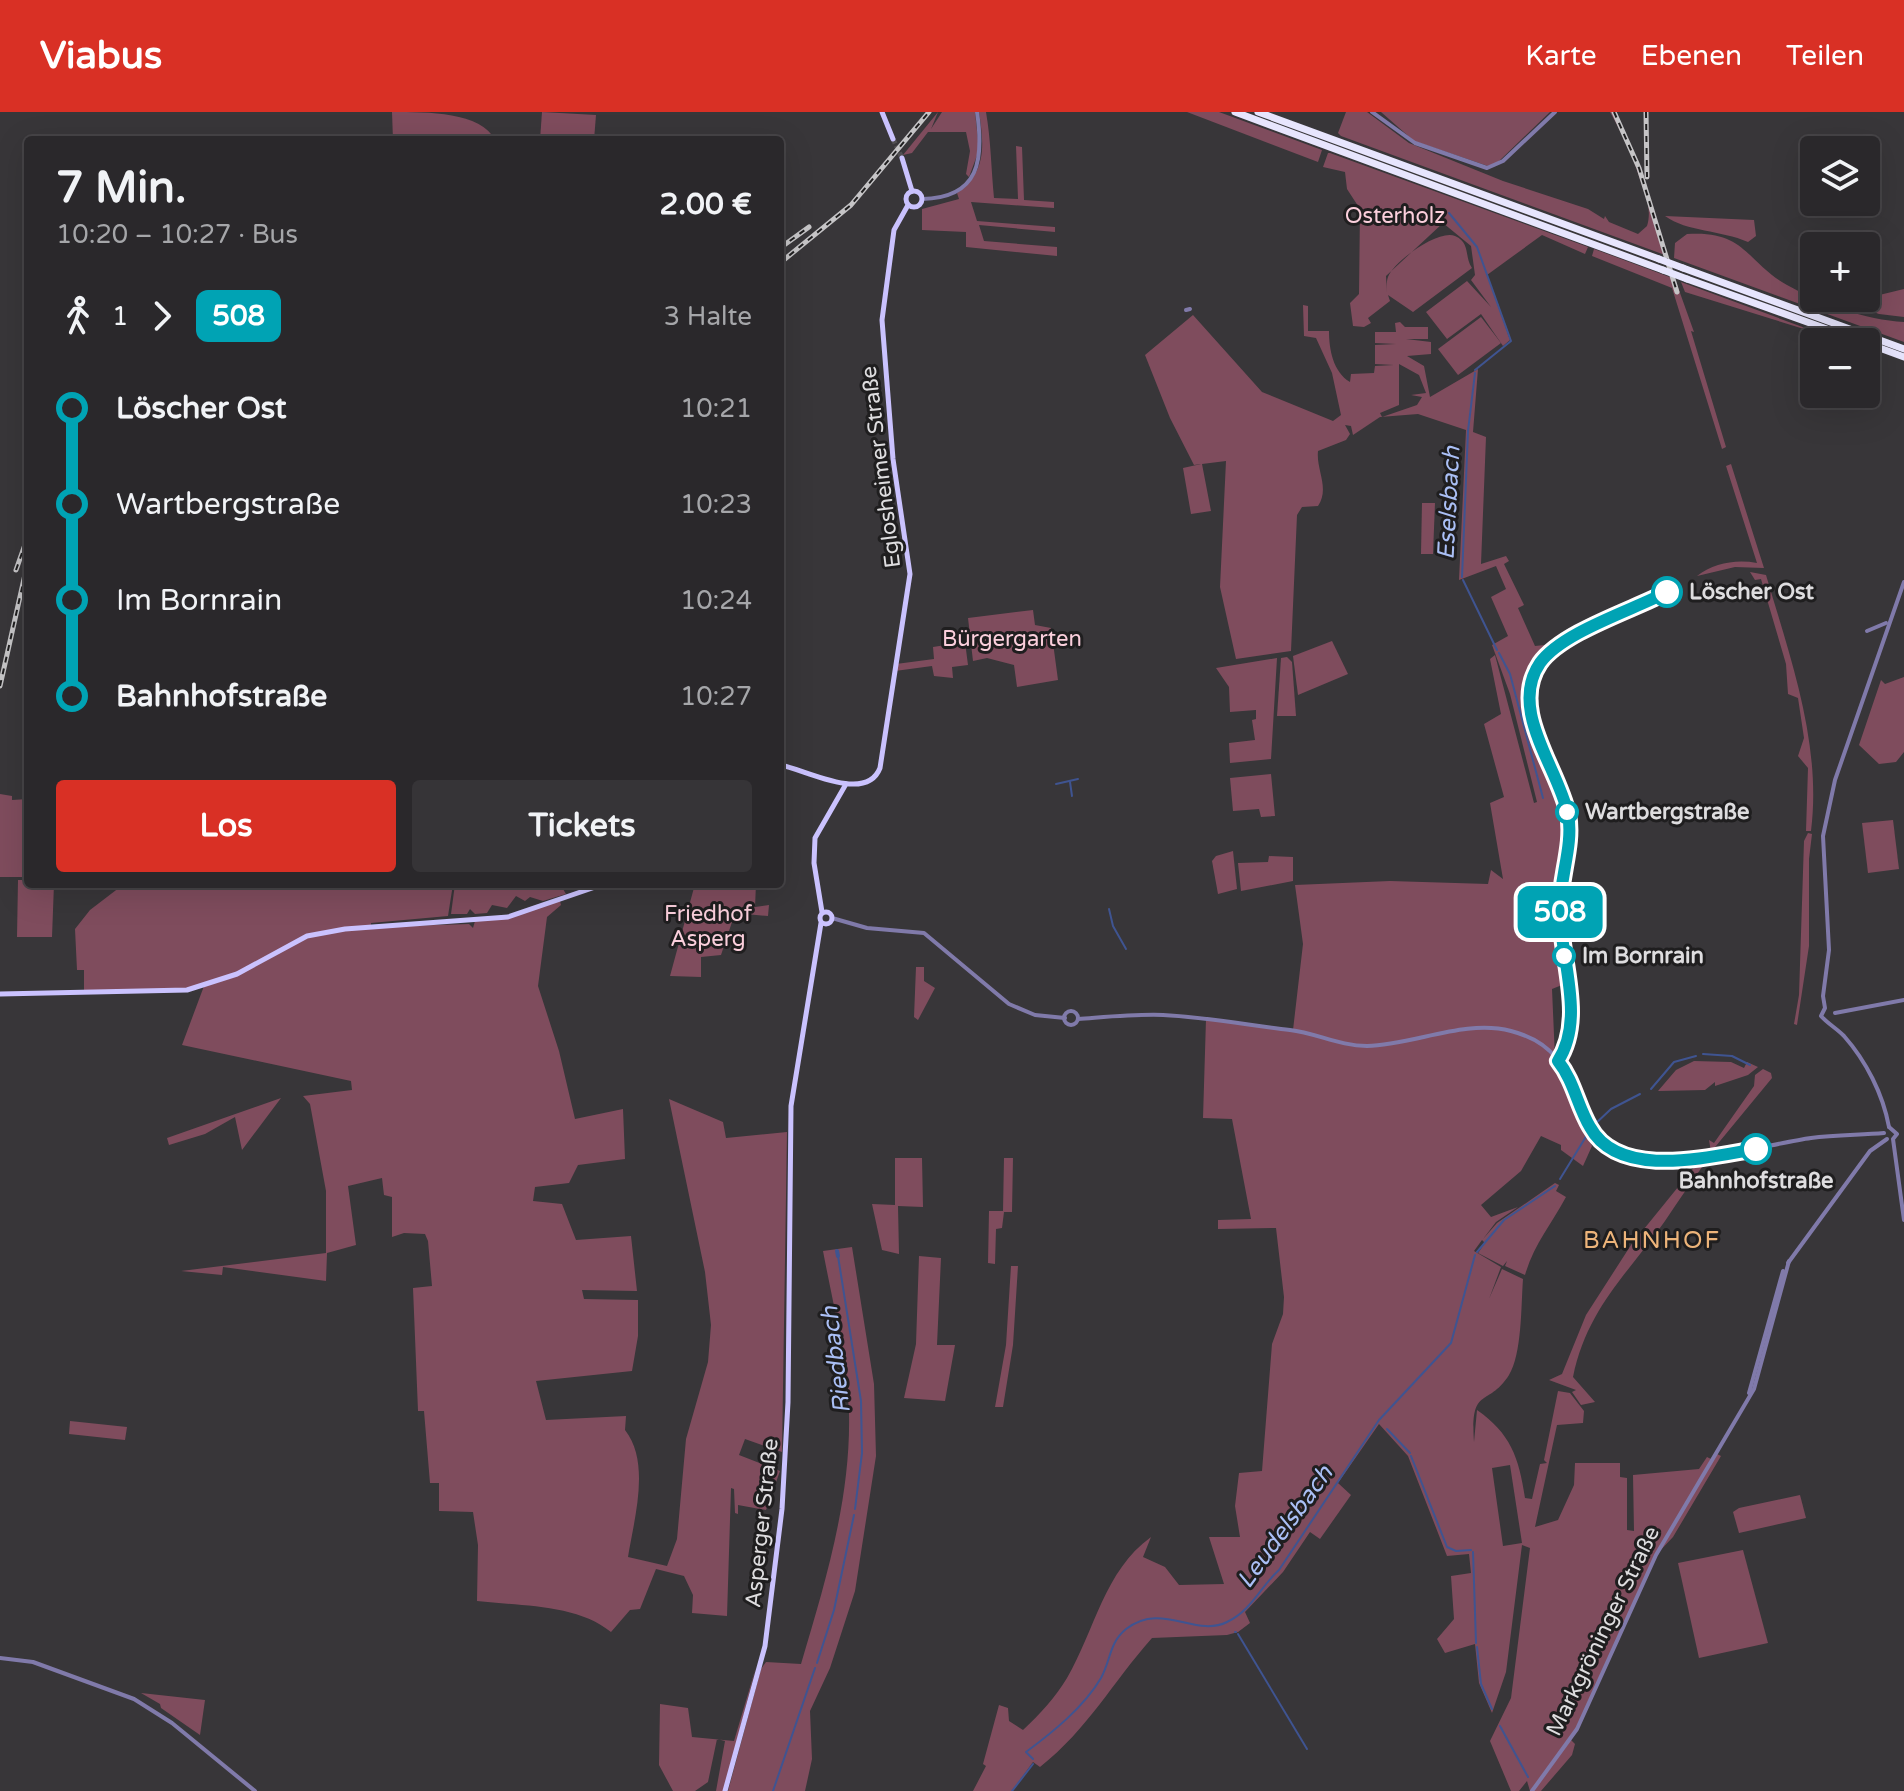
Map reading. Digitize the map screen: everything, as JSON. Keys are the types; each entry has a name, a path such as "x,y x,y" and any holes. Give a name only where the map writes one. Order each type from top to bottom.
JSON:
{"highway":[{"path":"1235,112 1825,328"},
{"path":"1258,112 1904,349"},
{"path":"1880,348 1904,357"}],"main road":[{"path":"882,112 893,139"},
{"path":"902,158 912,191"},
{"path":"918,191 922,199 916,207 908,205 906,195 918,191"},
{"name":"Eglosheimer Straße","path":"846,784 867,782 876,776 910,574 893,459 882,320 894,230 908,205"},
{"path":"784,766 846,784 815,838 814,863 821,923 828,924 832,918 829,912 822,912"},
{"path":"0,994 187,990 228,978 307,936 345,929 501,919 593,888"},
{"name":"Asperger Straße","path":"725,1791 762,1661 769,1622 787,1456 791,1106 821,923"}],"street":[{"path":"922,199 946,197 971,178 981,151 977,112"},
{"path":"1372,112 1415,143 1483,168 1503,161 1555,112"},
{"path":"1888,1137 1896,1130 1889,1127 1883,1101 1864,1063 1830,1021 1822,1017 1829,950 1823,846 1826,810 1904,582"},
{"path":"1867,631 1888,622"},
{"path":"832,918 876,929 924,933 1009,1004 1035,1015 1065,1018 1070,1024 1078,1019 1160,1015 1293,1030 1366,1046 1481,1028 1512,1032 1536,1042 1558,1061 1571,1079 1591,1129 1604,1145 1631,1158 1695,1157 1811,1138 1869,1134 1888,1137"},
{"path":"1825,1008 1835,1013 1904,1000"},
{"path":"1065,1018 1072,1011 1078,1019"},
{"path":"1830,1021 1835,1013"},
{"name":"Markgröninger Straße","path":"1532,1791 1577,1729 1650,1567 1748,1399 1776,1291 1789,1261 1874,1148 1888,1137 1889,1127"},
{"path":"1869,1134 1874,1148"},
{"path":"1888,1137 1904,1220"},
{"path":"0,1658 33,1662 122,1693 158,1714 255,1791"}],"green space":[{"path":"392,112 437,113 466,119 478,124 492,136 393,136"},
{"path":"542,112 596,115 594,136 540,136"},
{"path":"938,112 931,129 942,112 975,112 979,150 969,177 966,174 970,151 966,132 928,132 912,153 903,155"},
{"path":"979,112 986,112 994,198 1018,199 1016,146 1022,147 1024,200 1054,202 1054,208 971,202 977,221 1055,227 1055,232 979,225 984,241 1057,247 1057,256 966,247 966,232 922,230 922,209 959,199 957,193 974,176 982,147"},
{"path":"1187,112 1219,112 1322,150 1318,162"},
{"name":"Osterholz","path":"1346,112 1367,112 1409,143 1503,181 1588,209 1638,234 1647,226 1648,203 1665,255 1341,136 1338,133"},
{"name":"Osterholz","path":"1381,112 1550,112 1497,163 1488,166 1414,141"},
{"path":"1610,112 1613,112 1629,150 1623,137"},
{"path":"1629,150 1638,168 1648,203"},
{"path":"1328,153 1588,247 1585,254 1542,235 1487,275 1510,340 1503,346 1481,314 1447,339 1426,312 1467,281 1491,307 1471,280 1475,275 1471,246 1443,223 1411,253 1439,237 1455,236 1463,242 1472,268 1413,312 1388,295 1390,301 1368,318 1371,323 1364,327 1353,326 1350,303 1359,294 1360,209 1347,189 1345,172 1323,167"},
{"path":"1665,216 1754,220 1756,236 1748,242 1683,225"},
{"path":"1687,234 1707,234 1734,242 1773,276 1800,292 1800,304 1674,258 1675,243"},
{"path":"1594,249 1675,279 1694,332 1691,331 1726,447 1722,449 1672,288 1592,256"},
{"path":"1681,282 1805,328 1801,328 1685,292"},
{"path":"1904,289 1904,317 1874,312 1880,312 1880,295"},
{"path":"1303,305 1308,306 1308,331 1329,331 1336,366 1350,382 1351,374 1374,373 1375,366 1394,365 1375,364 1375,345 1396,344 1375,343 1375,332 1396,332 1395,323 1400,322 1405,327 1428,327 1428,339 1406,339 1431,342 1431,354 1407,356 1424,366 1430,397 1478,369 1473,432 1486,437 1481,564 1506,556 1509,561 1504,564 1524,605 1518,608 1535,646 1554,644 1556,648 1547,648 1529,675 1525,697 1529,696 1533,721 1568,815 1560,912 1567,983 1552,989 1555,1058 1571,1079 1585,1117 1581,1119 1592,1146 1583,1166 1561,1150 1561,1145 1541,1136 1521,1171 1481,1205 1491,1217 1518,1207 1496,1222 1483,1239 1497,1223 1555,1183 1559,1185 1556,1191 1566,1197 1538,1244 1525,1275 1505,1266 1507,1261 1503,1266 1478,1253 1485,1243 1482,1240 1474,1251 1501,1267 1489,1299 1502,1269 1523,1279 1520,1330 1513,1366 1501,1385 1478,1404 1473,1424 1474,1442 1477,1410 1505,1437 1520,1470 1525,1498 1532,1499 1540,1464 1547,1463 1544,1460 1558,1391 1570,1393 1584,1411 1583,1423 1557,1425 1535,1527 1558,1520 1574,1485 1575,1463 1620,1463 1620,1477 1627,1478 1627,1530 1634,1531 1633,1475 1699,1469 1707,1457 1713,1460 1717,1454 1721,1456 1673,1537 1656,1555 1571,1740 1575,1744 1572,1755 1541,1791 1530,1791 1527,1781 1519,1791 1511,1791 1490,1741 1511,1698 1530,1548 1522,1545 1506,1672 1492,1713 1479,1683 1475,1644 1445,1653 1437,1639 1454,1619 1451,1576 1471,1573 1469,1554 1447,1556 1408,1456 1379,1424 1338,1483 1351,1495 1320,1539 1310,1532 1283,1572 1245,1612 1250,1623 1238,1632 1227,1635 1152,1638 1072,1737 1040,1767 1033,1762 1012,1791 973,1791 986,1766 983,1764 999,1705 1008,1708 1009,1721 1023,1730 1041,1712 1077,1660 1111,1584 1135,1551 1151,1537 1143,1557 1165,1567 1179,1585 1224,1584 1209,1537 1240,1537 1235,1506 1239,1473 1262,1471 1272,1344 1283,1314 1284,1297 1276,1228 1218,1229 1218,1220 1251,1219 1232,1119 1203,1118 1206,1019 1293,1030 1303,944 1295,885 1390,881 1488,884 1491,870 1503,879 1490,803 1504,797 1484,724 1501,714 1490,659 1495,655 1534,803 1537,802 1510,694 1492,645 1508,636 1491,597 1506,589 1496,566 1459,580 1466,430 1418,414 1383,417 1417,405 1422,397 1411,395 1426,393 1419,375 1399,364 1399,405 1380,413 1382,417 1353,435 1351,426 1345,425 1350,434 1346,440 1318,451 1323,486 1321,499 1318,506 1302,507 1297,515 1291,651 1236,659 1220,587 1226,461 1202,464 1211,511 1191,514 1183,468 1201,464 1194,465 1170,418 1145,355 1193,315 1262,392 1333,421 1341,415 1332,373 1316,338 1304,336","holes":["1510,1465 1522,1543 1503,1546 1492,1468"]},
{"path":"1822,312 1853,312 1904,322 1904,342 1880,333 1880,328 1866,328"},
{"path":"1481,317 1501,343 1458,375 1438,349"},
{"path":"1731,464 1764,568 1735,567 1697,576 1726,563 1757,563 1726,466"},
{"path":"1422,503 1435,503 1433,554 1421,554"},
{"path":"1750,572 1766,575 1802,701 1812,766 1811,831 1806,831 1808,768 1798,756 1804,738 1798,698 1788,694 1786,664 1761,579 1755,580"},
{"name":"Bürgergarten","path":"1033,610 1035,625 1051,628 1058,680 1017,687 1014,665 987,658 973,661 968,618"},
{"path":"1332,641 1348,674 1298,695 1293,656"},
{"path":"965,642 968,665 952,667 953,678 934,676 932,666 895,671 896,664 934,659 933,647"},
{"path":"1287,657 1292,662 1296,716 1277,716 1281,658"},
{"path":"1277,658 1271,759 1230,763 1229,743 1255,740 1252,720 1256,719 1256,710 1230,712 1229,687 1216,668"},
{"path":"1904,677 1904,752 1896,762 1879,764 1859,745 1881,680 1885,684"},
{"path":"1271,774 1275,816 1261,817 1259,809 1233,811 1230,778"},
{"path":"0,794 12,796 12,800 24,799 24,877 0,877"},
{"path":"1893,820 1899,869 1868,873 1862,823"},
{"path":"1808,833 1812,834 1809,946 1797,1025 1794,1024 1799,995 1804,841"},
{"path":"1233,851 1237,889 1218,894 1212,861 1216,856"},
{"path":"1269,856 1293,857 1293,881 1241,891 1238,863 1268,862"},
{"path":"18,880 24,880 24,888 54,888 52,937 17,937"},
{"path":"119,888 452,888 448,916 371,923 371,927 469,924 473,928 475,921 501,919 560,901 561,905 547,917 538,986 559,1051 575,1119 623,1109 625,1159 578,1165 569,1183 535,1187 533,1201 562,1204 576,1240 631,1236 637,1291 582,1290 584,1299 638,1300 638,1336 632,1371 536,1381 546,1420 626,1416 625,1430 633,1443 639,1475 637,1509 628,1557 667,1566 677,1539 686,1439 708,1362 711,1325 705,1272 669,1099 723,1122 726,1138 787,1132 782,1452 745,1439 739,1455 780,1471 766,1510 738,1505 738,1514 735,1513 734,1489 731,1488 727,1616 692,1613 693,1595 684,1576 656,1569 640,1609 630,1610 611,1632 582,1616 565,1611 477,1601 478,1545 473,1512 439,1511 439,1483 430,1483 424,1411 418,1411 413,1288 432,1286 428,1241 425,1234 404,1233 392,1237 392,1197 384,1195 382,1178 348,1186 356,1245 327,1253 326,1281 223,1267 222,1275 181,1271 326,1253 326,1191 310,1104 303,1096 352,1090 351,1081 182,1045 204,986 187,990 84,991 84,970 77,970 75,929 90,910"},
{"path":"454,888 562,888 566,894 543,901 530,897 525,901 516,896 507,908 492,905 487,913 475,914 470,909 467,914 451,914"},
{"name":"Friedhof Asperg","path":"694,888 756,888 755,907 769,905 768,916 735,913 721,955 701,957 701,977 670,976"},
{"path":"916,967 924,967 924,981 935,988 918,1020 914,1017"},
{"path":"1694,1061 1731,1062 1744,1068 1747,1062 1758,1067 1748,1075 1715,1086 1715,1082 1705,1090 1658,1091 1676,1070"},
{"path":"1763,1069 1771,1073 1772,1078 1711,1152 1709,1140 1714,1143 1754,1086 1755,1075"},
{"path":"281,1098 242,1150 235,1117 205,1134 169,1145 167,1138"},
{"path":"895,1158 922,1158 923,1207 898,1206 899,1254 882,1250 872,1204 895,1205"},
{"path":"1004,1158 1013,1158 1012,1212 1004,1212 1002,1228 996,1229 995,1264 988,1263 989,1211 1003,1211"},
{"path":"1700,1160 1707,1160 1610,1294 1588,1332 1573,1377 1595,1402 1581,1405 1572,1392 1576,1390 1549,1380 1562,1374 1586,1315 1631,1245"},
{"path":"852,1247 874,1384 876,1456 855,1591 830,1668 810,1711 812,1759 805,1791 728,1791 761,1669 766,1662 801,1664 835,1540 846,1477 849,1413 843,1352 823,1251"},
{"path":"919,1256 941,1258 937,1345 955,1345 945,1401 904,1398 916,1344"},
{"path":"1011,1266 1018,1266 1013,1345 1003,1407 995,1407 1006,1345"},
{"path":"70,1421 127,1427 125,1440 69,1434"},
{"path":"1800,1495 1806,1518 1739,1533 1733,1512 1739,1508"},
{"path":"1743,1550 1768,1643 1699,1658 1678,1563"},
{"path":"756,1667 724,1791 716,1791 725,1741 719,1740 734,1741"},
{"path":"141,1693 205,1700 200,1735 161,1708 160,1704"},
{"path":"660,1704 688,1708 692,1737 717,1739 708,1782 695,1791 673,1791 659,1765"}],"waterway":[{"name":"Eselsbach","path":"1449,213 1477,247 1511,341 1475,370"},
{"name":"Eselsbach","path":"1468,431 1475,373"},
{"name":"Eselsbach","path":"1462,577 1468,431"},
{"name":"Eselsbach","path":"1463,580 1497,650"},
{"name":"Eselsbach","path":"1499,653 1510,674 1543,798"},
{"path":"1056,784 1078,779"},
{"path":"1070,782 1072,796"},
{"path":"1109,909 1113,926 1126,949"},
{"name":"Leudelsbach","path":"1703,1054 1732,1056 1750,1065"},
{"name":"Leudelsbach","path":"1651,1089 1674,1062 1696,1056"},
{"name":"Leudelsbach","path":"1594,1125 1611,1109 1640,1094"},
{"name":"Leudelsbach","path":"1560,1179 1587,1135"},
{"name":"Leudelsbach","path":"1477,1252 1504,1220 1555,1186"},
{"name":"Riedbach","path":"837,1251 838,1256"},
{"name":"Leudelsbach","path":"1033,1759 1026,1752 1086,1699 1101,1678 1116,1640 1126,1629 1152,1618 1215,1626 1236,1617 1249,1605 1279,1570 1379,1420 1451,1343 1475,1255"},
{"name":"Riedbach","path":"838,1256 861,1401 862,1453 855,1509"},
{"path":"1387,1429 1410,1453"},
{"path":"1411,1456 1447,1547 1456,1551 1471,1550"},
{"name":"Riedbach","path":"817,1663 834,1610 854,1515"},
{"path":"1473,1552 1476,1643"},
{"path":"1238,1634 1307,1749"},
{"path":"1477,1647 1481,1684 1492,1709"},
{"name":"Riedbach","path":"773,1791 815,1668"},
{"path":"1500,1726 1528,1777"},
{"name":"Leudelsbach","path":"1012,1791 1033,1764"}],"tunnel":[{"path":"893,139 902,158"}],"railway":[{"path":"784,260 851,205 929,112"},
{"path":"1614,112 1639,168 1677,292"},
{"path":"1646,112 1647,177"},
{"path":"784,245 809,227"},
{"path":"16,570 24,547"},
{"path":"0,686 24,579"}],"bus line":[{"name":"508","path":"1667,592 1557,647 1541,663 1531,687 1529,701 1533,720 1568,819 1560,912 1570,1032 1558,1061 1571,1079 1591,1129 1604,1145 1617,1153 1651,1160 1756,1149"}],"place":[{"name":"Löscher Ost","path":"1667,592"},
{"name":"Wartbergstraße","path":"1567,812"},
{"name":"Im Bornrain","path":"1564,956"},
{"name":"Bahnhofstraße","path":"1756,1149"}],"district":[{"name":"BAHNHOF","path":"1652,1240"}]}
